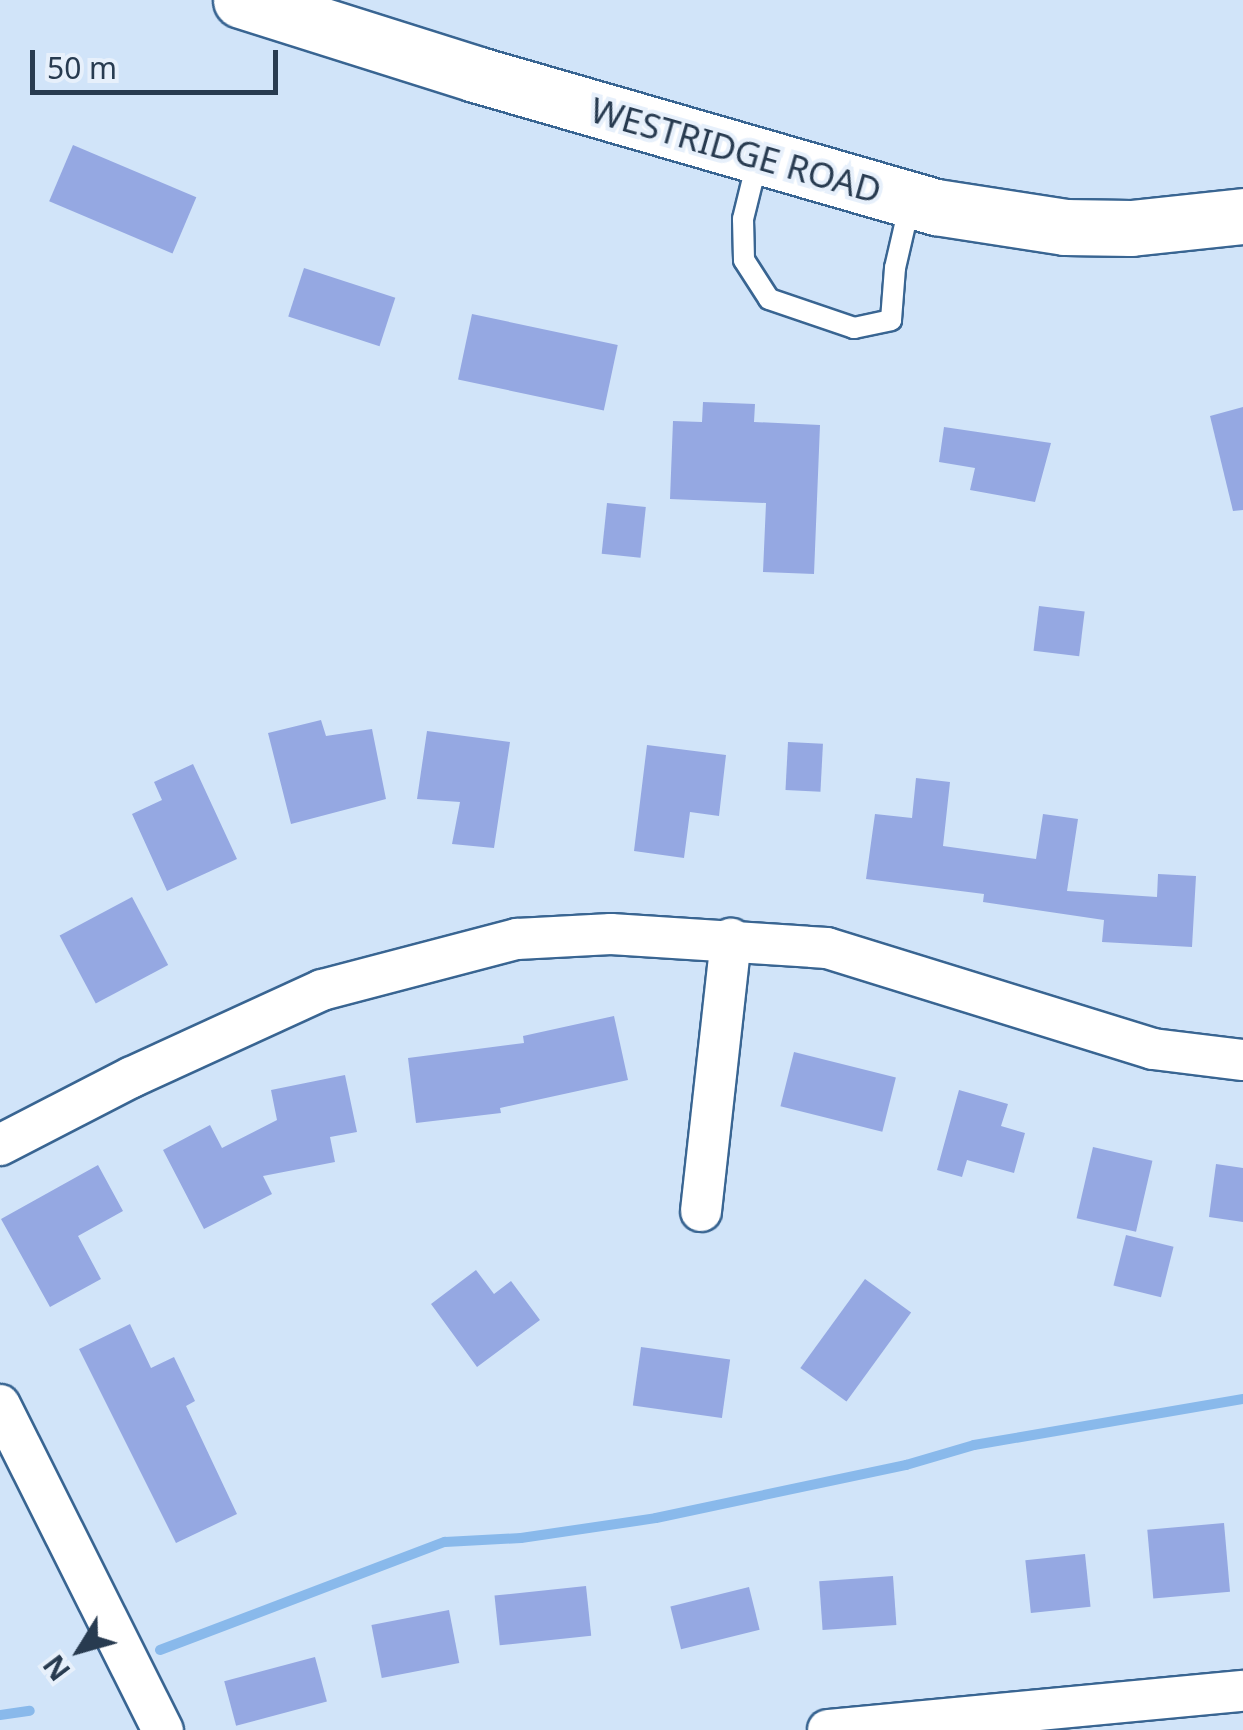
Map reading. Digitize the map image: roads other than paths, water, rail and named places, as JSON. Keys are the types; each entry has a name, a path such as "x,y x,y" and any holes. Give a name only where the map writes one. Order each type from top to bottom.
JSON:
{"main road":[{"name":"WESTRIDGE ROAD","path":"241,0 911,201 1065,227 1131,228 1243,216"}],"street":[{"path":"0,1145 132,1077 322,990 516,940 610,934 827,948 1153,1049 1243,1060"},
{"path":"701,1211 731,939"},
{"path":"0,1405 163,1730"},
{"path":"828,1730 1157,1714 1243,1692"}],"lane":[{"path":"759,156 743,219 744,260 769,299 854,328 891,320 895,268 911,201"}],"waterway":[{"path":"160,1650 445,1542 521,1538 656,1518 906,1465 974,1445 1243,1399"},
{"path":"0,1715 30,1711"}]}
